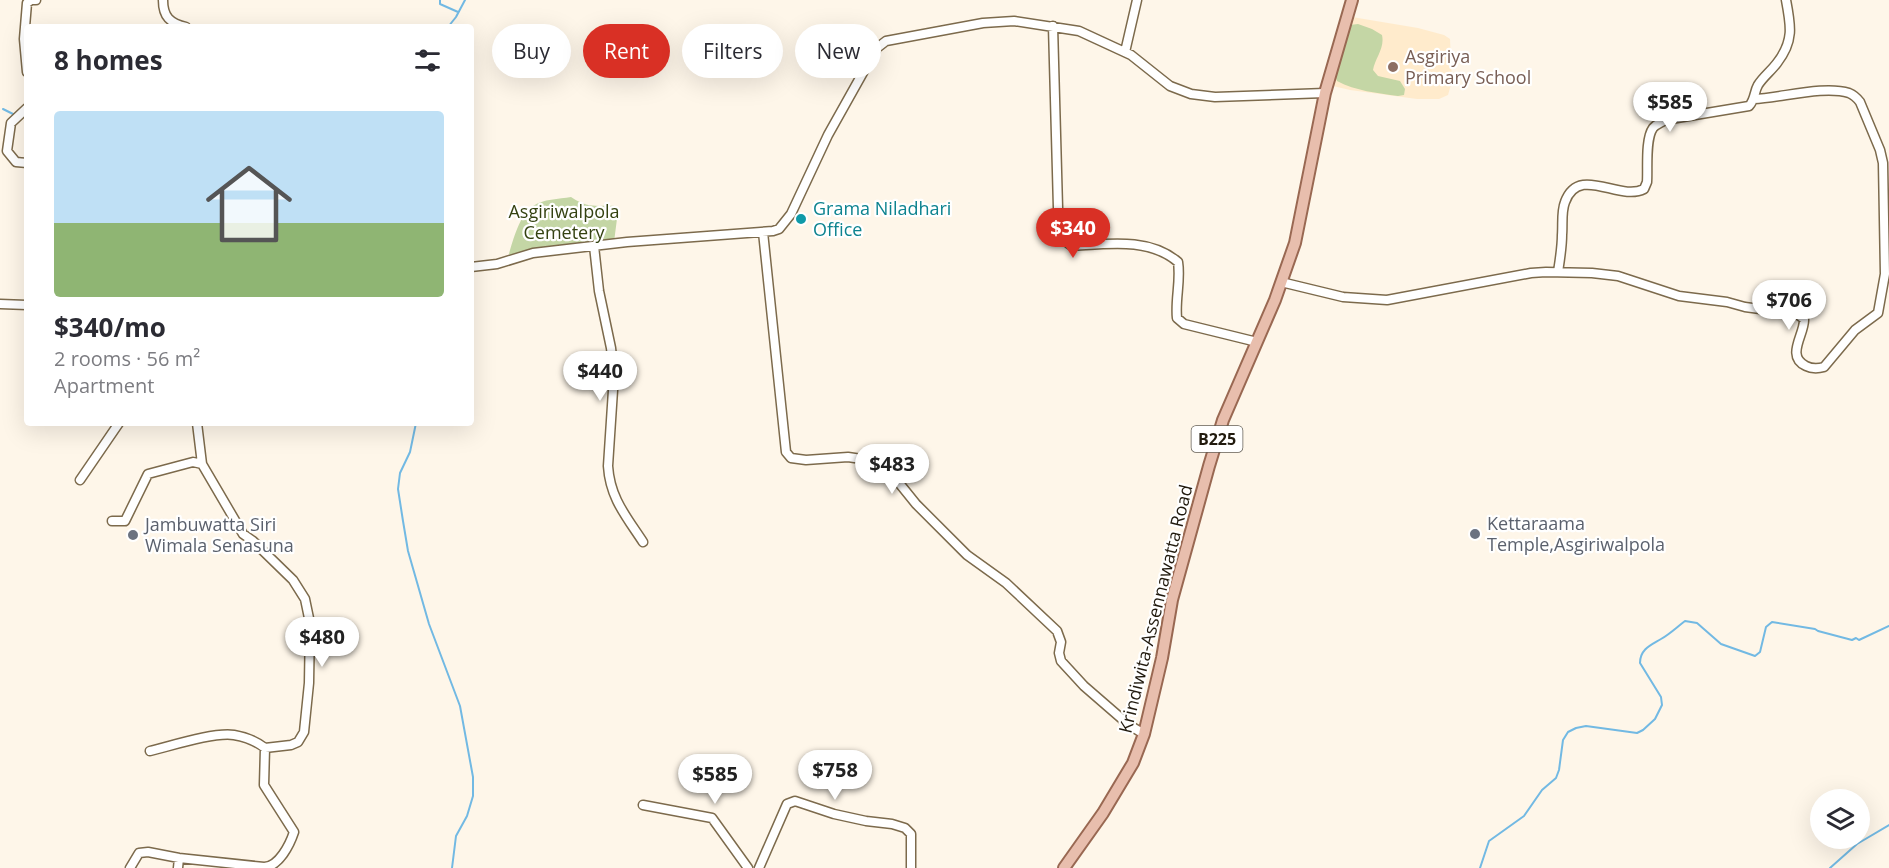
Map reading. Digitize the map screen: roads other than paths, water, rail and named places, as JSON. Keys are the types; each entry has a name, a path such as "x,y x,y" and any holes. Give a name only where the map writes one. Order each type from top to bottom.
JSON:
{"main road":[{"name":"Krindiwita-Assennawatta Road","path":"1064,868 1103,813 1133,763 1144,734 1173,600 1223,420 1257,342 1295,243 1325,93 1352,0"}],"street":[{"path":"25,24 27,3 36,0"},
{"path":"163,0 165,16 176,24"},
{"path":"1125,52 1137,0"},
{"path":"1558,272 1565,201 1574,189 1580,185 1593,184 1627,192 1640,191 1644,189 1647,182 1649,138 1655,125 1665,120 1749,106 1754,99 1758,85 1788,45 1791,31 1786,0"},
{"path":"474,267 496,264 533,253 779,229 790,214 828,135 870,60 877,48 886,40 983,23 1014,21 1079,31 1131,55 1170,86 1191,94 1215,97 1325,93"},
{"path":"1053,26 1059,208 1062,236 1066,243 1072,246 1127,243 1146,247 1172,257 1178,262 1179,269 1176,298 1177,318 1184,324 1257,342"},
{"path":"1281,282 1343,297 1387,300 1531,273 1558,272 1618,276 1679,296 1797,315 1804,319 1796,346 1798,360 1804,365 1817,369 1824,367 1855,330 1878,313 1885,274 1883,163 1880,150 1860,102 1850,93 1816,92 1754,99"},
{"path":"24,111 11,123 3,151 16,162 24,163"},
{"path":"763,232 786,452 791,458 806,460 848,457 868,460 879,464 891,473 916,504 967,555 1006,583 1057,631 1061,642 1060,661 1084,686 1129,725 1144,734"},
{"path":"594,246 599,291 614,375 609,480 612,493 643,542"},
{"path":"0,304 24,305"},
{"path":"80,480 117,426"},
{"path":"150,751 233,734 256,741 265,748 291,745 298,742 304,732 309,683 310,623 305,599 293,580 243,534 202,465 197,426"},
{"path":"112,521 125,521 148,474 193,462 202,465"},
{"path":"130,868 140,853 148,852 179,858 269,868 275,863 290,843 294,832 264,785 265,748"},
{"path":"759,868 787,804 795,801 834,814 905,828 911,834 911,868"},
{"path":"643,805 712,818 748,868"},
{"path":"178,868 179,858"}],"waterway":[{"path":"440,0 440,4 458,12"},
{"path":"450,24 465,0"},
{"path":"3,109 17,116"},
{"path":"415,426 410,452 400,473 398,489 403,521 408,551 429,624 460,706 473,777 473,796 467,816 456,836 452,868"},
{"path":"1480,868 1489,841 1524,816 1542,790 1556,778 1563,740 1568,732 1586,726 1637,733 1655,719 1662,705 1661,697 1640,663 1640,658 1647,648 1685,621 1697,623 1721,644 1755,656 1760,652 1766,627 1772,622 1815,629 1852,640 1856,638 1859,640 1889,626"},
{"path":"1830,868 1857,844 1889,825"}],"place":[{"name":"Asgiriya Primary School","path":"1393,67"},
{"name":"Grama Niladhari Office","path":"801,219"},
{"name":"Kettaraama Temple,Asgiriwalpola","path":"1475,534"},
{"name":"Jambuwatta Siri Wimala Senasuna","path":"133,535"}],"park label":[{"name":"Asgiriwalpola Cemetery","path":"564,222"}]}
